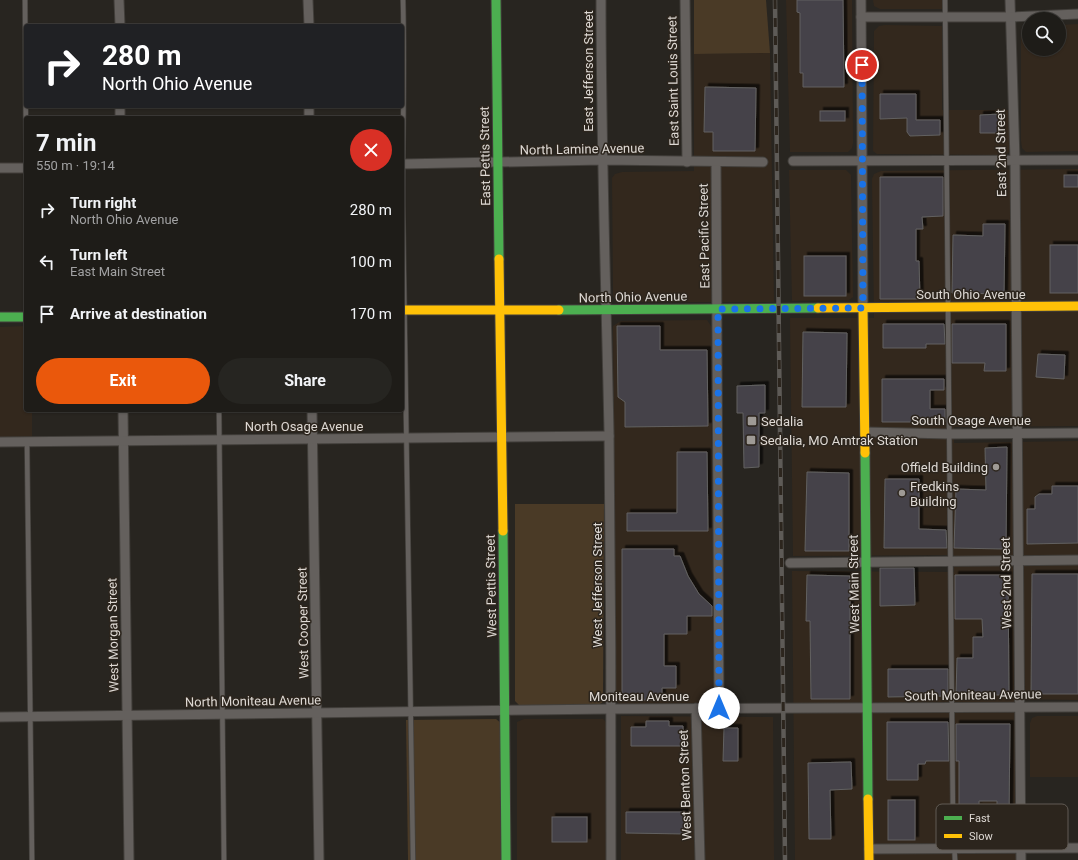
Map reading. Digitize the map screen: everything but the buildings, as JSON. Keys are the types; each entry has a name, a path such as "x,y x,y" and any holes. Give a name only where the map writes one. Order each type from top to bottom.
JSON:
{"main road":[{"name":"East Pettis Street","path":"496,0 501,311"},
{"name":"South Ohio Avenue","path":"863,308 1078,306"},
{"name":"North Ohio Avenue","path":"404,310 501,311 863,308"},
{"name":"West Main Street","path":"863,308 870,860"},
{"name":"West Pettis Street","path":"501,311 506,860"},
{"path":"0,317 24,317"}],"street":[{"path":"120,0 120,24"},
{"path":"308,0 309,24"},
{"name":"East Jefferson Street","path":"601,0 602,160 606,310"},
{"name":"East Saint Louis Street","path":"686,0 687,162"},
{"path":"861,0 863,308"},
{"name":"East 2nd Street","path":"1010,0 1015,160 1016,306"},
{"path":"862,17 1010,17 1078,14"},
{"name":"North Lamine Avenue","path":"404,164 602,160 762,162"},
{"path":"793,161 1078,160"},
{"name":"East Pacific Street","path":"716,162 719,708"},
{"path":"0,168 24,168"},
{"name":"West 2nd Street","path":"1016,306 1021,804"},
{"name":"West Jefferson Street","path":"606,310 609,436 611,860"},
{"name":"West Morgan Street","path":"123,412 129,860"},
{"name":"West Cooper Street","path":"312,412 319,860"},
{"name":"South Osage Avenue","path":"865,432 950,434 1078,432"},
{"name":"North Osage Avenue","path":"0,442 609,436"},
{"path":"790,563 1078,560"},
{"name":"South Moniteau Avenue","path":"868,709 1078,707"},
{"name":"Moniteau Avenue","path":"505,711 696,708 868,709"},
{"name":"West Benton Street","path":"696,708 700,860"},
{"name":"North Moniteau Avenue","path":"0,717 505,711"},
{"path":"869,849 936,848"}],"lane":[{"path":"25,0 25,24"},
{"path":"402,0 403,24"},
{"path":"945,0 954,804"},
{"path":"404,342 412,712 413,860"},
{"path":"219,412 224,860"},
{"path":"27,442 32,860"}],"shaded area":[{"path":"694,0 766,0 770,53 694,54"},
{"path":"786,0 852,0 853,143 852,148 848,152 790,152"},
{"path":"873,0 942,0 942,9 880,9 874,6"},
{"path":"1078,24 1078,151 1026,152 1022,148 1021,141 1021,31 1022,30 1022,56 1066,56 1066,25"},
{"path":"879,26 942,26 942,110 1009,110 1009,152 1006,155 877,154 873,151 874,31"},
{"path":"770,53 774,302 619,302 613,297 612,178 615,174 622,172 694,171 694,54"},
{"path":"1078,169 1078,426 954,427 954,443 1078,441 1078,700 1016,699 1017,804 936,804 936,850 1017,850 1017,860 795,860 792,571 954,572 954,555 793,556 790,318 874,318 872,179 874,174 881,171"},
{"path":"789,170 846,170 851,175 853,297 849,300 792,301"},
{"path":"707,320 711,326 714,696 710,702 704,704 621,705 618,703 616,697 613,326 621,321"},
{"path":"24,326 24,412 32,412 32,439 0,439 0,327"},
{"path":"515,504 604,504 603,702 595,707 521,707 515,701"},
{"path":"621,716 773,717 774,860 621,860"},
{"path":"1037,716 1078,716 1078,777 1030,777 1030,723 1032,718"},
{"path":"496,719 502,724 501,860 408,860 406,720"},
{"path":"524,719 603,719 608,724 609,860 517,860 517,722"}],"railway":[{"path":"775,0 785,860"}],"traffic: fast":[{"path":"496,0 499,259"},
{"path":"559,310 818,308"},
{"path":"0,317 24,317"},
{"path":"865,453 868,799"},
{"path":"503,531 506,860"}],"traffic: slow":[{"path":"499,259 503,531"},
{"path":"818,308 1078,306"},
{"path":"863,308 865,453"},
{"path":"404,310 559,310"},
{"path":"868,799 869,860"}],"place":[{"name":"Sedalia","path":"752,421"},
{"name":"Sedalia, MO Amtrak Station","path":"751,440"},
{"name":"Offield Building","path":"996,467"},
{"name":"Fredkins Building","path":"902,493"}],"route":[{"path":"719,708 718,309 863,308 862,65"}]}
